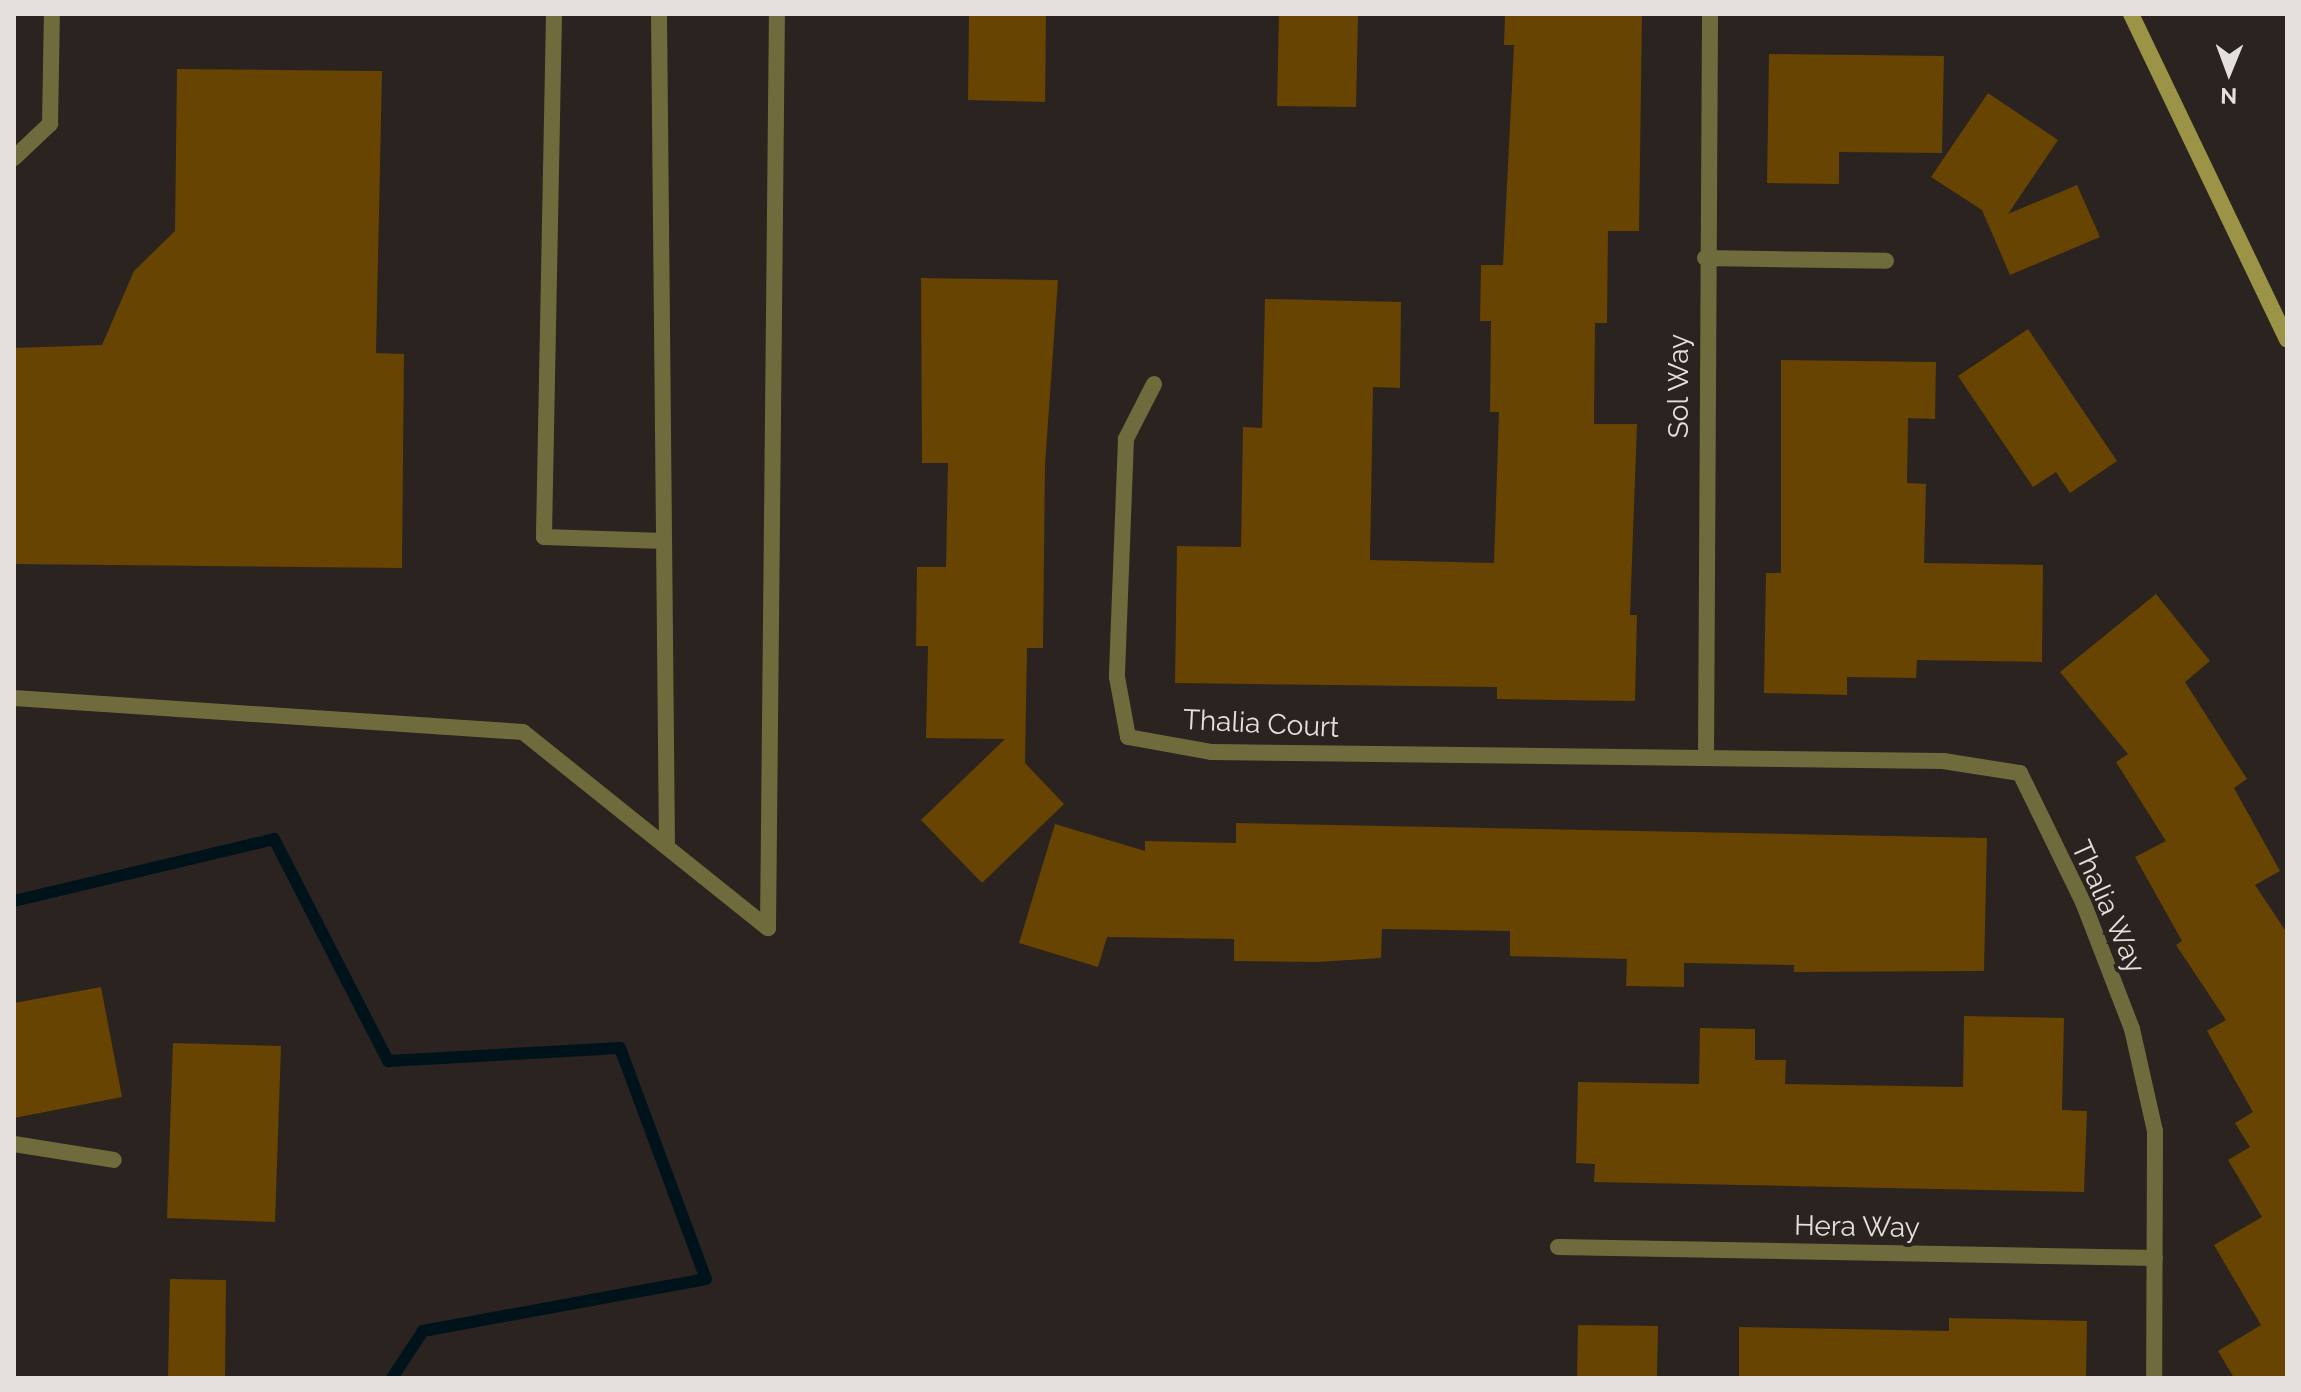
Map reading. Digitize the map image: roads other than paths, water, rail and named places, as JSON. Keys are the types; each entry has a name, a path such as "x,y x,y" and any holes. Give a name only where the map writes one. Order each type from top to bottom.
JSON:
{"street":[{"path":"14,158 50,124 52,14"},
{"path":"554,14 544,537 664,541"},
{"path":"659,14 667,846"},
{"path":"14,698 523,732 768,928 777,14"},
{"name":"Sol Way","path":"1706,758 1705,258 1710,14"},
{"path":"2131,14 2287,339"},
{"path":"1705,258 1886,261"},
{"name":"Thalia Court","path":"1154,384 1126,439 1117,677 1128,737 1211,752 1706,758"},
{"name":"Thalia Way","path":"1706,758 1943,761 2020,773 2083,902 2132,1029 2155,1131 2154,1378"},
{"path":"14,1144 114,1160"},
{"name":"Hera Way","path":"1558,1247 2155,1258"}],"waterway":[{"path":"14,901 274,839 388,1061 620,1048 706,1279 423,1331 392,1378"}]}
